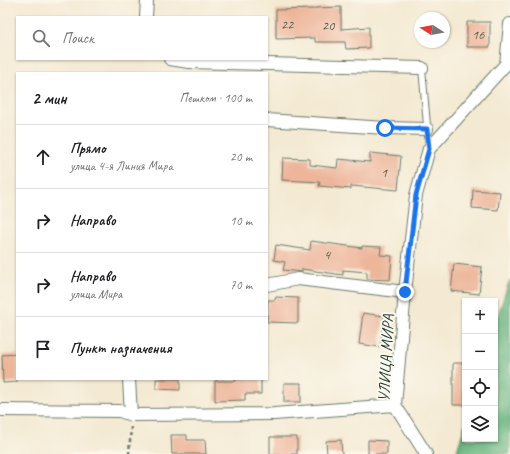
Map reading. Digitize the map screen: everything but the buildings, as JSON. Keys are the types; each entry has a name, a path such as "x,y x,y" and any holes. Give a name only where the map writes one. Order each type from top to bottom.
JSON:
{"street":[{"path":"146,16 147,0"},
{"name":"УЛИЦА МИРА","path":"426,454 395,405 405,292 416,195 429,149 508,64 510,24"},
{"path":"172,60 189,67 422,68"},
{"path":"268,120 385,128 427,129"},
{"path":"268,285 298,279 405,292"},
{"path":"129,380 131,415"},
{"path":"0,410 120,411 131,415 274,414 395,405"}],"lane":[{"path":"422,68 429,149"}],"path":[{"path":"129,454 131,415"}],"green space":[{"path":"510,280 510,454 456,454 462,434 462,442 498,442 498,316"}],"route":[{"path":"385,128 427,129 429,149 416,195 405,292"}]}
